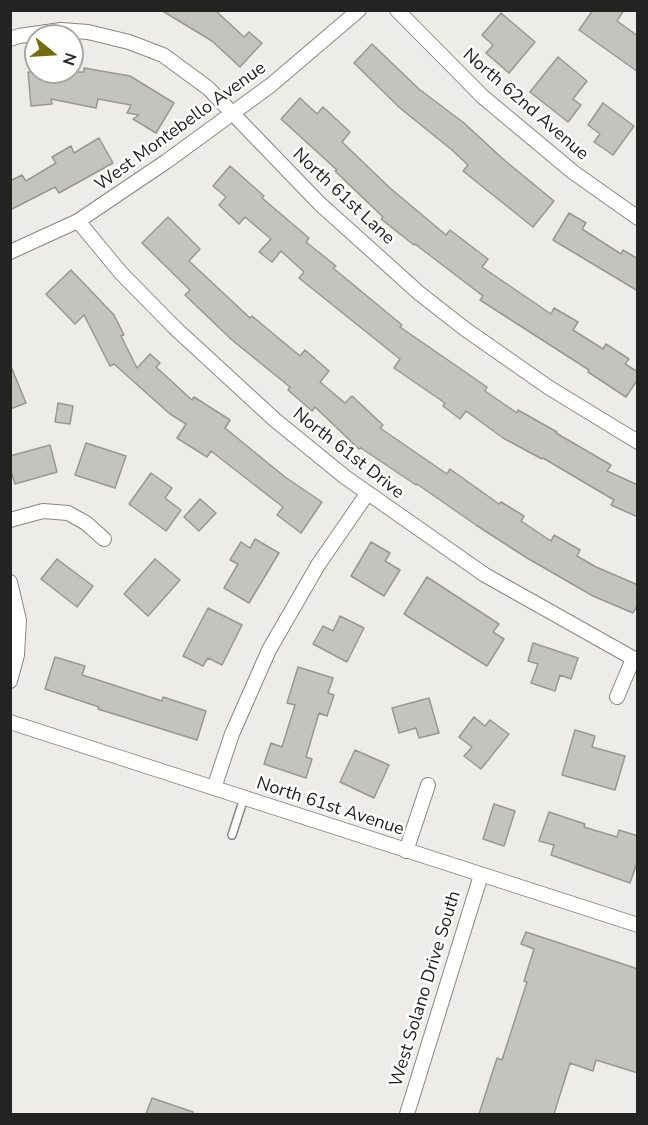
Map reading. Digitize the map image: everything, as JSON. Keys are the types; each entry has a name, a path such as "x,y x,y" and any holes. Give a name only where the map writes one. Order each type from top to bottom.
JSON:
{"street":[{"name":"West Montebello Avenue","path":"10,252 78,222 167,161 271,85 359,10"},
{"name":"North 62nd Avenue","path":"397,10 483,97 573,172 638,218"},
{"name":"North 61st Lane","path":"10,39 61,30 88,32 129,42 163,55 208,88 320,204 418,292 465,329 548,387 638,442"},
{"name":"North 61st Drive","path":"78,222 121,273 236,386 274,420 367,494 485,575 635,660"},
{"path":"214,788 236,725 269,650 318,566 367,494"},
{"path":"10,520 43,510 68,513 86,523 104,540"},
{"path":"10,582 19,620 17,655 10,681"},
{"path":"617,697 635,660"},
{"name":"North 61st Avenue","path":"10,722 638,925"},
{"path":"406,851 428,784"},
{"name":"West Solano Drive South","path":"407,1114 480,875"}],"lane":[{"path":"232,835 244,798"}],"building":[{"path":"161,10 215,10 244,37 249,32 262,43 240,67 212,41"},
{"path":"593,10 624,10 617,21 638,36 638,72 579,30"},
{"path":"501,13 535,42 509,73 486,53 493,45 482,35"},
{"path":"372,44 419,89 464,123 554,201 533,227 463,171 468,165 400,108 354,63"},
{"path":"558,57 587,81 573,99 581,105 568,122 530,92"},
{"path":"84,68 130,76 174,103 156,133 133,119 139,115 127,113 131,105 98,99 96,108 51,99 52,104 31,106 29,84 84,84"},
{"path":"300,98 317,114 323,107 350,132 342,142 390,188 446,235 450,230 488,259 482,267 551,314 554,308 578,322 573,330 603,349 606,344 629,359 625,364 638,372 638,379 626,397 588,372 589,370 480,300 483,296 381,219 383,217 335,171 337,170 281,119"},
{"path":"603,103 634,126 613,155 594,142 600,134 588,125"},
{"path":"99,138 113,163 59,193 55,187 10,210 10,181 22,175 26,181 56,163 52,157 71,146 74,153"},
{"path":"230,166 264,196 262,198 309,238 306,242 336,266 333,268 402,325 400,327 487,387 485,391 517,413 518,410 557,432 611,465 607,471 638,485 638,517 611,505 614,500 543,458 503,438 466,411 460,419 443,406 445,403 394,368 400,359 299,278 304,272 281,251 272,262 259,252 271,239 245,217 239,224 219,205 226,197 213,186"},
{"path":"569,213 586,223 582,229 621,254 623,250 638,259 638,291 553,240"},
{"path":"168,217 200,249 189,261 250,318 252,316 300,356 305,350 329,371 320,382 345,403 352,396 383,425 380,428 447,474 450,469 499,504 501,502 524,516 521,521 551,541 554,535 580,550 577,556 638,585 638,604 633,613 593,596 527,558 417,484 361,448 359,449 315,407 312,411 288,390 290,387 232,340 185,295 190,290 142,243"},
{"path":"71,270 114,315 124,335 121,336 137,368 150,354 160,363 156,367 192,400 194,397 230,420 225,428 285,477 322,502 301,533 277,515 283,507 211,451 207,457 177,438 186,424 170,414 114,364 110,366 84,315 75,324 46,294"},
{"path":"10,364 26,403 10,409"},
{"path":"58,403 73,406 70,424 55,422"},
{"path":"86,443 126,456 115,488 75,475"},
{"path":"50,445 57,472 15,484 10,468 10,456"},
{"path":"151,473 172,488 165,498 181,510 166,531 129,504"},
{"path":"200,499 216,513 199,531 184,517"},
{"path":"255,539 279,553 249,603 224,588 238,564 230,560 241,542 250,548"},
{"path":"371,542 390,553 385,561 400,570 384,596 351,576"},
{"path":"57,559 93,586 77,607 41,579"},
{"path":"155,559 180,580 148,616 124,594"},
{"path":"427,577 499,624 493,632 504,639 487,666 404,614"},
{"path":"208,608 242,625 222,665 208,658 203,666 183,656"},
{"path":"340,616 364,628 347,662 313,644 323,626 333,631"},
{"path":"533,643 578,658 571,679 560,675 555,691 531,683 538,664 528,661"},
{"path":"55,657 85,666 82,675 162,701 163,697 206,711 197,740 98,709 99,707 45,689"},
{"path":"298,667 333,678 328,693 334,695 327,716 319,713 306,757 312,759 306,778 264,764 271,743 282,747 295,705 287,703"},
{"path":"429,698 439,733 419,738 416,728 399,733 392,708"},
{"path":"474,717 485,726 490,720 509,734 481,769 464,756 472,747 459,737"},
{"path":"575,730 595,736 592,747 625,756 615,790 562,775"},
{"path":"355,750 389,765 374,798 340,782"},
{"path":"494,804 515,811 504,846 483,839"},
{"path":"549,812 585,824 584,827 617,837 619,830 638,836 638,860 630,883 551,855 554,845 539,841"},
{"path":"526,932 638,969 638,1073 596,1060 593,1071 570,1063 554,1114 479,1114 497,1058 502,1060 527,982 524,981 534,949 521,944"},
{"path":"152,1098 193,1112 193,1114 146,1114"}]}
